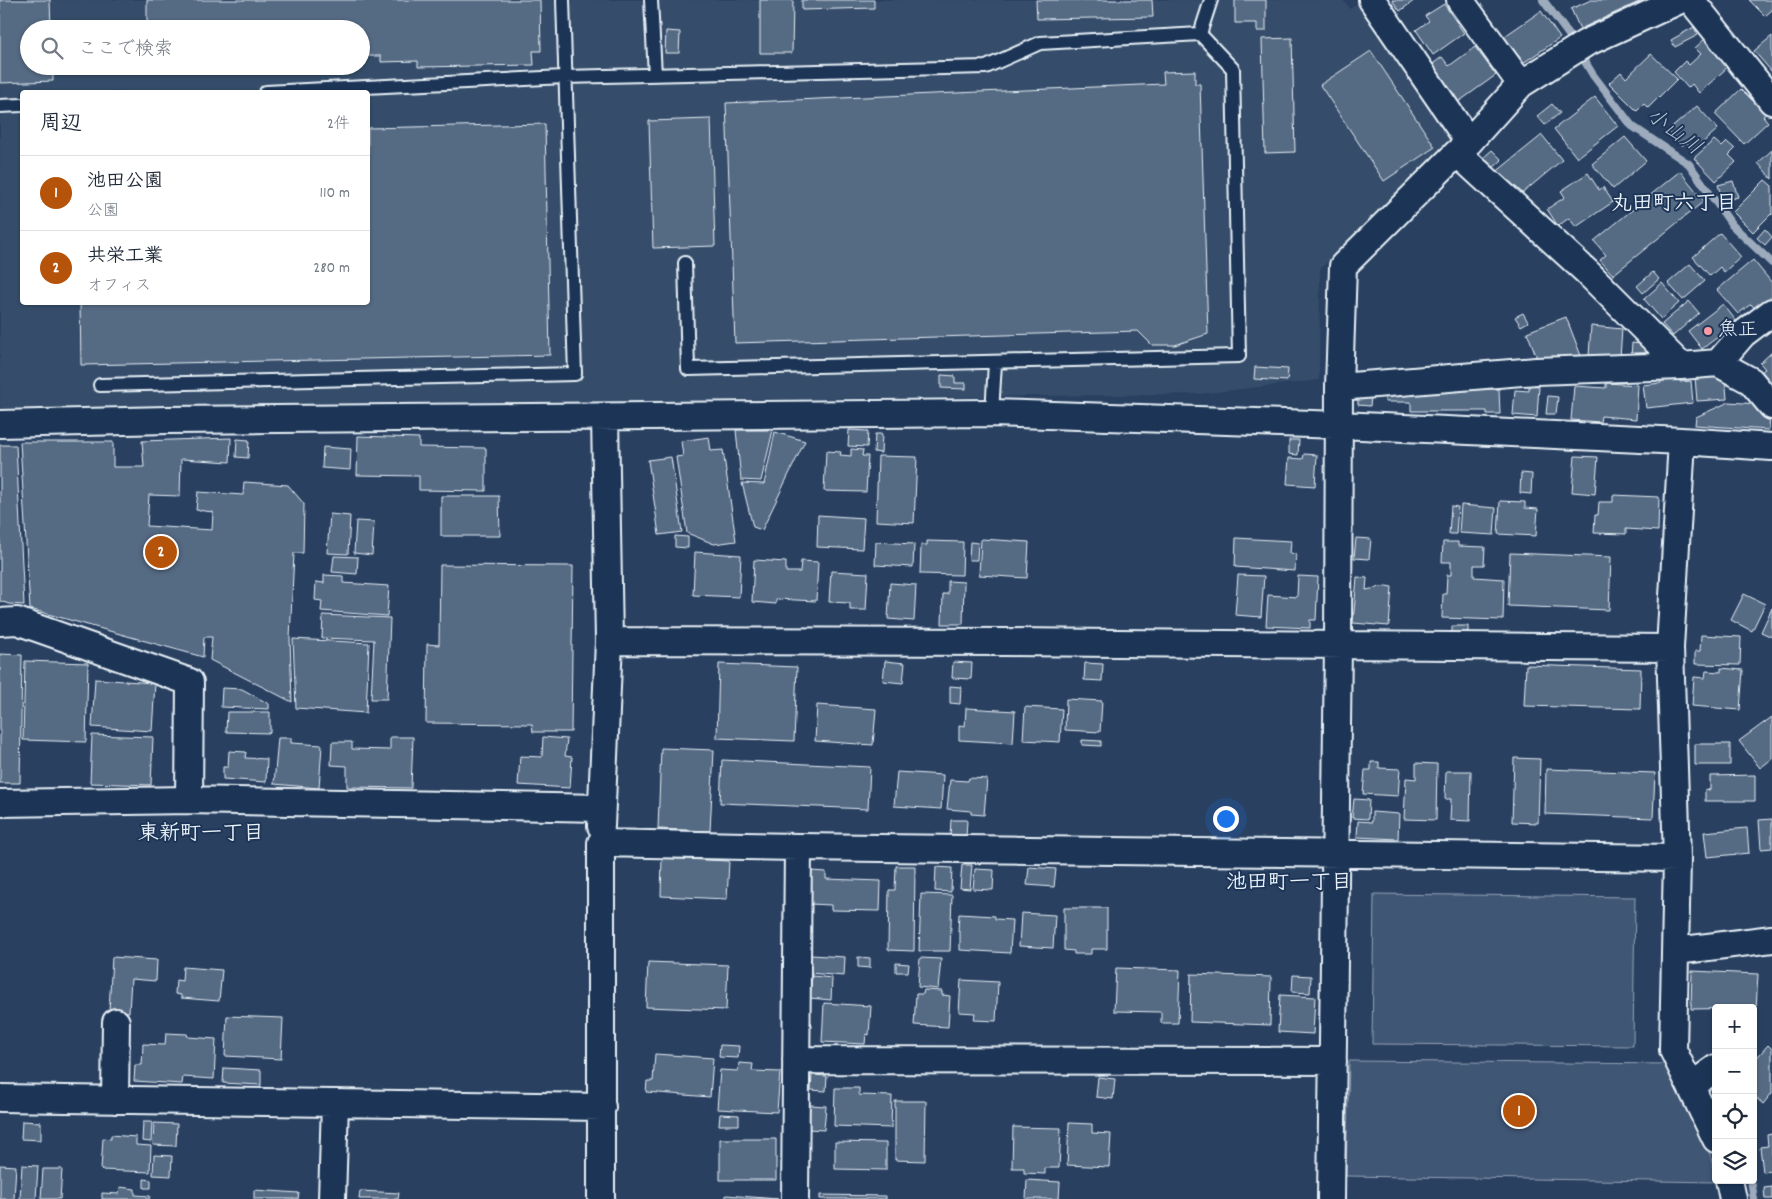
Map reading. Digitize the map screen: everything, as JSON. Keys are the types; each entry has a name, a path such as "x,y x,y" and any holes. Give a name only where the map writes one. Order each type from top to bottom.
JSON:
{"street":[{"path":"1372,0 1463,148 1681,366"},
{"path":"1460,0 1521,84"},
{"path":"1331,1199 1338,645 1339,387 1343,266 1463,148 1521,84 1586,43 1680,0"},
{"path":"1691,0 1772,101"},
{"path":"1718,363 1742,334 1772,312"},
{"path":"1339,387 1536,371 1718,363 1751,381 1772,406"},
{"path":"0,424 187,420 992,413 1340,425 1772,447"},
{"path":"601,1199 601,808 609,642 605,417"},
{"path":"1682,441 1670,648 1677,858 1674,1050 1712,1131"},
{"path":"0,622 17,621 190,682 189,800"},
{"path":"609,642 1005,642 1670,648"},
{"path":"0,804 189,800 601,808"},
{"path":"601,843 1677,858"},
{"path":"795,1199 798,847"},
{"path":"1676,951 1772,938"},
{"path":"115,1100 116,1022"},
{"path":"796,1060 1332,1061"},
{"path":"1691,1086 1712,1071"},
{"path":"0,1098 602,1107"},
{"path":"332,1199 336,1103"},
{"path":"1730,1184 1733,1199"}],"lane":[{"path":"100,385 574,374 563,0"},
{"path":"651,0 655,75"},
{"path":"1200,34 1212,0"},
{"path":"306,90 564,77 986,67 1040,43 1200,34 1233,68 1239,356 688,369 686,263"},
{"path":"0,106 20,105"},
{"path":"992,413 995,362"}],"shaded area":[{"path":"0,0 1343,0 1350,9 1361,1 1452,138 1320,269 1319,380 1199,394 0,409"},
{"path":"1374,894 1635,897 1633,1046 1372,1044"},
{"path":"1349,1061 1669,1064 1712,1162 1712,1182 1346,1176"}],"building":[{"path":"0,0 50,0 51,20 20,20 20,75 53,75 53,81 0,83"},
{"path":"147,0 540,0 541,51 533,51 534,65 418,67 418,61 381,62 381,56 370,56 370,20 147,20"},
{"path":"760,0 793,0 792,53 760,53"},
{"path":"802,0 874,0 874,8 802,10"},
{"path":"1036,0 1152,0 1153,17 1037,19"},
{"path":"1235,0 1266,0 1266,31 1257,31 1257,23 1235,23"},
{"path":"1392,0 1415,0 1400,11"},
{"path":"1591,0 1643,0 1580,29 1571,9"},
{"path":"1749,0 1772,0 1772,10 1765,16"},
{"path":"1444,4 1464,33 1433,55 1416,30 1429,21 1425,16"},
{"path":"1541,11 1560,38 1523,63 1518,55 1512,59 1499,40"},
{"path":"1694,27 1698,35 1675,47 1671,40"},
{"path":"666,31 680,32 679,53 665,53"},
{"path":"1772,36 1772,72 1754,51"},
{"path":"1707,37 1729,66 1699,93 1692,84 1688,88 1674,72 1685,61 1689,65 1701,54 1695,48"},
{"path":"1292,38 1295,152 1265,153 1262,39"},
{"path":"1475,47 1496,75 1457,103 1430,66 1442,57 1449,66"},
{"path":"1371,51 1435,147 1384,181 1320,85"},
{"path":"1651,54 1677,79 1648,108 1644,104 1637,111 1609,83 1621,72 1626,78"},
{"path":"1195,71 1195,84 1200,84 1208,334 1175,345 1152,345 1138,331 735,343 726,103 1164,84 1163,72"},
{"path":"1741,89 1766,114 1763,116 1768,122 1744,144 1715,114"},
{"path":"1595,97 1618,126 1577,158 1554,129"},
{"path":"1552,104 1560,113 1545,125 1537,116"},
{"path":"1697,106 1718,129 1693,151 1686,142 1682,146 1668,131"},
{"path":"711,119 715,246 653,248 649,121"},
{"path":"545,124 550,355 81,365 80,305 370,305 370,128"},
{"path":"1542,135 1562,160 1519,196 1495,173"},
{"path":"1625,137 1646,161 1613,189 1592,164"},
{"path":"1714,140 1722,147 1727,142 1735,149 1729,155 1736,162 1716,181 1694,158"},
{"path":"1492,150 1502,160 1492,169 1482,159"},
{"path":"1772,150 1772,179 1758,163"},
{"path":"1680,171 1704,201 1613,275 1600,260 1606,255 1594,241"},
{"path":"1588,173 1599,190 1603,187 1613,202 1576,227 1569,218 1558,226 1547,209 1565,197 1561,191"},
{"path":"1765,180 1772,186 1772,215 1753,232 1733,212"},
{"path":"1733,181 1738,197 1723,201 1718,185"},
{"path":"1765,229 1772,237 1765,245 1757,238"},
{"path":"1720,233 1741,257 1724,272 1720,267 1710,276 1693,257"},
{"path":"1753,260 1772,283 1772,297 1756,310 1751,304 1738,314 1717,290"},
{"path":"1690,264 1705,281 1683,300 1668,283"},
{"path":"1653,272 1659,279 1643,293 1637,286"},
{"path":"1662,283 1679,303 1661,319 1644,299"},
{"path":"1689,301 1699,313 1673,336 1662,324"},
{"path":"1723,304 1737,322 1702,349 1688,331"},
{"path":"1523,313 1528,322 1521,326 1515,317"},
{"path":"1566,317 1583,361 1558,363 1556,356 1539,363 1527,332"},
{"path":"1591,326 1622,329 1620,358 1589,356"},
{"path":"1632,343 1641,344 1651,358 1631,356"},
{"path":"1772,352 1772,385 1769,388 1757,375 1765,369 1760,363"},
{"path":"1255,367 1288,369 1287,381 1254,379"},
{"path":"941,375 955,376 955,383 966,383 966,389 941,388"},
{"path":"1680,376 1680,382 1691,381 1693,403 1646,408 1643,385 1661,383 1660,378"},
{"path":"1725,376 1727,399 1697,401 1695,377"},
{"path":"1606,383 1638,385 1636,419 1601,416 1600,422 1571,420 1574,386 1606,388"},
{"path":"1529,385 1539,386 1537,417 1513,415 1515,390 1529,391"},
{"path":"1411,389 1499,389 1500,414 1487,414 1487,411 1411,411 1411,402 1385,402 1385,395"},
{"path":"1358,396 1371,397 1370,406 1358,405"},
{"path":"1548,396 1558,397 1556,414 1546,414"},
{"path":"1729,402 1757,404 1757,411 1770,412 1769,430 1695,425 1696,417"},
{"path":"736,430 773,430 761,481 741,480"},
{"path":"849,430 868,431 867,447 848,446"},
{"path":"775,432 805,441 762,530 753,527 742,483 764,484"},
{"path":"875,434 882,434 881,453 874,452"},
{"path":"358,436 419,438 419,447 486,448 486,491 419,490 419,476 357,475"},
{"path":"709,437 711,451 723,450 736,541 714,544 687,533 676,457 683,456 681,441"},
{"path":"231,438 230,462 181,459 180,496 149,495 147,526 212,530 213,512 196,510 198,492 243,495 244,482 288,485 304,504 303,553 294,553 290,638 292,702 210,660 212,637 204,637 203,657 30,609 20,442 113,442 113,467 144,467 142,441"},
{"path":"237,439 249,440 248,458 236,457"},
{"path":"1289,440 1299,440 1298,455 1289,454"},
{"path":"0,445 16,445 24,605 0,601"},
{"path":"323,447 351,449 350,470 322,468"},
{"path":"851,449 863,450 862,456 868,456 866,492 824,491 826,451 841,452 840,455 851,456"},
{"path":"1304,454 1317,455 1315,486 1287,484 1289,458 1303,459"},
{"path":"878,456 917,457 914,523 876,521"},
{"path":"1575,456 1598,457 1595,494 1572,492"},
{"path":"671,457 682,532 659,535 648,460"},
{"path":"1521,473 1532,474 1531,494 1520,493"},
{"path":"1613,495 1659,497 1658,531 1626,529 1626,534 1594,533 1595,515 1598,515 1599,502 1613,502"},
{"path":"441,496 499,496 500,536 441,536"},
{"path":"1500,501 1525,502 1525,508 1538,509 1536,536 1498,534"},
{"path":"1461,505 1496,508 1494,535 1459,533"},
{"path":"1451,506 1458,507 1456,534 1449,534"},
{"path":"330,514 350,516 348,554 327,553"},
{"path":"818,515 864,518 862,549 817,547"},
{"path":"356,521 374,522 372,555 354,553"},
{"path":"675,536 688,537 688,548 675,547"},
{"path":"1236,538 1291,541 1290,553 1296,554 1295,571 1235,567"},
{"path":"1356,538 1371,539 1369,559 1354,558"},
{"path":"981,539 1029,542 1027,578 979,575"},
{"path":"927,541 963,542 962,575 920,574 921,545 927,545"},
{"path":"876,542 914,544 913,567 875,565"},
{"path":"970,542 978,543 977,560 969,560"},
{"path":"1443,542 1458,542 1458,546 1485,547 1484,565 1474,565 1474,577 1504,579 1503,620 1442,618 1443,594 1446,594 1447,575 1451,575 1451,562 1442,562"},
{"path":"695,552 741,555 739,597 693,595"},
{"path":"1510,553 1611,557 1609,610 1508,606"},
{"path":"334,556 358,557 357,574 332,572"},
{"path":"754,560 786,562 786,572 800,572 801,561 818,562 816,601 776,599 776,604 752,602"},
{"path":"440,565 573,566 571,732 533,732 532,724 426,723 427,644 439,645"},
{"path":"831,571 868,573 866,610 850,610 850,603 829,602"},
{"path":"324,575 343,576 343,583 389,586 387,616 321,611 322,601 315,600 316,582 324,583"},
{"path":"1238,575 1264,576 1261,617 1235,615"},
{"path":"1298,576 1318,577 1316,620 1310,620 1310,628 1266,626 1268,595 1297,597"},
{"path":"1357,577 1367,578 1366,590 1386,586 1392,587 1389,626 1353,623"},
{"path":"948,581 964,582 963,624 942,624 943,594 948,594"},
{"path":"890,583 916,585 914,621 888,619"},
{"path":"1744,594 1765,604 1752,631 1731,620"},
{"path":"1772,608 1772,637 1761,632"},
{"path":"323,615 390,618 387,699 371,699 374,640 322,638"},
{"path":"1452,626 1468,626 1468,634 1452,633"},
{"path":"1701,635 1741,637 1740,665 1695,664 1695,651 1700,651"},
{"path":"293,639 369,643 366,713 296,708"},
{"path":"0,654 22,655 20,783 0,783"},
{"path":"25,661 88,663 86,742 23,740"},
{"path":"885,661 905,663 903,683 883,681"},
{"path":"953,662 972,663 971,679 952,678"},
{"path":"1085,663 1103,664 1102,681 1084,680"},
{"path":"719,664 797,667 794,741 717,738"},
{"path":"1526,665 1641,669 1640,709 1524,706"},
{"path":"1721,668 1743,670 1740,710 1692,706 1694,677 1705,678 1706,671 1721,672"},
{"path":"95,679 155,683 152,731 92,727"},
{"path":"950,686 961,687 960,704 950,703"},
{"path":"222,688 242,689 269,704 269,709 221,707"},
{"path":"1066,699 1102,701 1100,732 1065,730"},
{"path":"817,705 876,709 873,745 815,741"},
{"path":"1025,707 1062,709 1060,742 1023,740"},
{"path":"966,708 1015,711 1013,743 959,740 959,725 965,726"},
{"path":"227,712 270,712 270,733 226,732"},
{"path":"1772,717 1772,759 1760,768 1739,741"},
{"path":"92,735 153,737 151,785 90,783"},
{"path":"390,737 413,737 411,788 347,787 347,766 331,765 332,742 352,742 352,749 390,750"},
{"path":"543,737 567,739 565,756 572,757 570,788 518,785 520,756 542,757"},
{"path":"278,738 291,738 291,743 322,745 319,788 274,784"},
{"path":"1082,740 1101,741 1101,746 1082,745"},
{"path":"1695,744 1730,744 1730,765 1695,765"},
{"path":"661,748 714,750 710,831 658,829"},
{"path":"229,751 246,752 245,758 267,759 266,782 223,779 223,767 228,767"},
{"path":"1514,758 1540,759 1538,823 1512,822"},
{"path":"722,760 870,767 868,809 720,803"},
{"path":"1371,762 1379,762 1379,768 1400,769 1398,796 1363,794 1365,770 1371,770"},
{"path":"1416,763 1437,764 1436,820 1404,819 1406,778 1416,779"},
{"path":"1546,769 1655,773 1653,818 1545,814"},
{"path":"1446,771 1471,771 1470,821 1450,820 1451,799 1445,799"},
{"path":"897,772 943,775 941,809 894,806"},
{"path":"1755,775 1755,801 1705,801 1705,789 1710,790 1710,776"},
{"path":"969,778 987,779 984,815 971,814 971,811 947,809 950,780 968,781"},
{"path":"1354,799 1369,800 1368,819 1352,818"},
{"path":"1372,812 1399,814 1398,839 1357,837 1358,821 1372,822"},
{"path":"1772,819 1772,848 1761,849 1759,820"},
{"path":"951,820 967,820 966,837 950,836"},
{"path":"1747,828 1749,853 1707,857 1704,832"},
{"path":"662,858 729,861 727,899 661,896"},
{"path":"962,865 972,865 970,889 960,888"},
{"path":"896,866 915,866 914,951 888,950 889,890 895,890"},
{"path":"936,867 952,868 951,892 935,891"},
{"path":"1029,867 1056,869 1054,887 1027,885"},
{"path":"975,869 994,870 993,890 973,889"},
{"path":"811,871 826,872 826,879 881,881 880,911 831,910 831,905 810,904"},
{"path":"921,894 952,895 950,951 919,951"},
{"path":"1064,908 1107,908 1107,949 1091,949 1091,954 1074,954 1074,951 1064,950"},
{"path":"1021,913 1055,915 1053,948 1019,946"},
{"path":"959,914 995,916 995,919 1012,920 1010,953 960,950"},
{"path":"811,955 845,957 844,976 809,973"},
{"path":"112,957 157,960 156,981 131,979 129,1012 109,1011"},
{"path":"858,957 870,958 870,968 858,967"},
{"path":"920,958 941,959 938,989 918,987"},
{"path":"648,962 728,965 726,1010 646,1007"},
{"path":"896,963 909,964 908,972 896,972"},
{"path":"183,967 222,970 219,1001 181,998 181,995 175,994 176,980 182,981"},
{"path":"1116,968 1180,970 1178,1023 1161,1023 1161,1012 1114,1011"},
{"path":"1692,971 1758,974 1756,1004 1712,1004 1712,1009 1691,1009"},
{"path":"1191,974 1271,977 1270,1025 1190,1022"},
{"path":"1293,975 1311,976 1310,993 1292,992"},
{"path":"812,976 832,978 831,1000 810,998"},
{"path":"961,980 998,982 996,1021 974,1020 975,1013 959,1012"},
{"path":"924,990 942,991 942,995 950,996 948,1027 914,1025 916,994 923,994"},
{"path":"1280,995 1315,997 1313,1034 1278,1032"},
{"path":"824,1003 871,1006 869,1035 866,1034 865,1044 822,1042"},
{"path":"227,1016 283,1018 281,1059 225,1056"},
{"path":"166,1033 187,1034 188,1037 216,1039 214,1079 183,1077 182,1084 134,1081 135,1065 142,1065 143,1044 165,1045"},
{"path":"720,1045 739,1046 738,1058 719,1057"},
{"path":"1768,1045 1772,1049 1772,1093 1763,1104 1757,1099 1757,1057"},
{"path":"655,1054 713,1058 710,1097 646,1092 647,1081 653,1081"},
{"path":"739,1063 753,1064 752,1071 780,1072 777,1112 717,1109 720,1070 738,1071"},
{"path":"224,1068 261,1070 261,1085 223,1083"},
{"path":"812,1075 827,1076 826,1091 811,1090"},
{"path":"1098,1077 1115,1079 1113,1099 1096,1097"},
{"path":"835,1088 859,1088 859,1095 892,1096 891,1128 834,1126"},
{"path":"895,1101 926,1101 925,1161 895,1160"},
{"path":"810,1105 826,1106 824,1130 808,1129"},
{"path":"720,1114 739,1115 739,1125 719,1125"},
{"path":"22,1121 41,1122 41,1140 21,1139"},
{"path":"143,1122 152,1122 151,1142 142,1141"},
{"path":"154,1123 177,1124 176,1146 153,1145"},
{"path":"1069,1123 1092,1124 1092,1133 1111,1134 1109,1167 1067,1165"},
{"path":"1013,1127 1061,1128 1059,1168 1045,1168 1045,1174 1024,1173 1024,1168 1012,1168"},
{"path":"1772,1134 1772,1171 1763,1172 1760,1147 1768,1146 1767,1135"},
{"path":"111,1135 136,1137 136,1145 151,1146 150,1172 101,1170 103,1138 111,1139"},
{"path":"720,1139 776,1139 776,1180 720,1180"},
{"path":"835,1142 886,1143 886,1170 835,1169"},
{"path":"154,1155 172,1156 171,1176 153,1175"},
{"path":"0,1165 16,1166 14,1199 0,1199"},
{"path":"22,1165 38,1166 36,1199 20,1199"},
{"path":"43,1169 62,1169 60,1199 41,1199"},
{"path":"144,1179 151,1180 151,1188 144,1188"},
{"path":"1027,1180 1060,1182 1059,1199 1026,1199"},
{"path":"120,1187 135,1189 135,1195 150,1196 149,1199 102,1199 102,1193 119,1194"},
{"path":"1772,1187 1772,1199 1765,1199 1764,1188"},
{"path":"254,1190 299,1193 298,1199 254,1199"},
{"path":"360,1191 399,1193 398,1199 359,1199"},
{"path":"726,1195 778,1199 726,1199"},
{"path":"820,1195 886,1196 886,1199 820,1199"}],"waterway":[{"name":"小山川","path":"1543,0 1569,35 1593,75 1632,126 1689,164 1732,225 1772,263"},
{"name":"小山川","path":"1752,1184 1754,1199"}],"place":[{"name":"魚正","path":"1708,331"},
{"name":"共栄工業","path":"161,552"},
{"name":"池田公園","path":"1519,1111"}],"district":[{"name":"丸田町六丁目","path":"1674,205"},
{"name":"東新町一丁目","path":"201,835"},
{"name":"池田町一丁目","path":"1289,884"}]}
